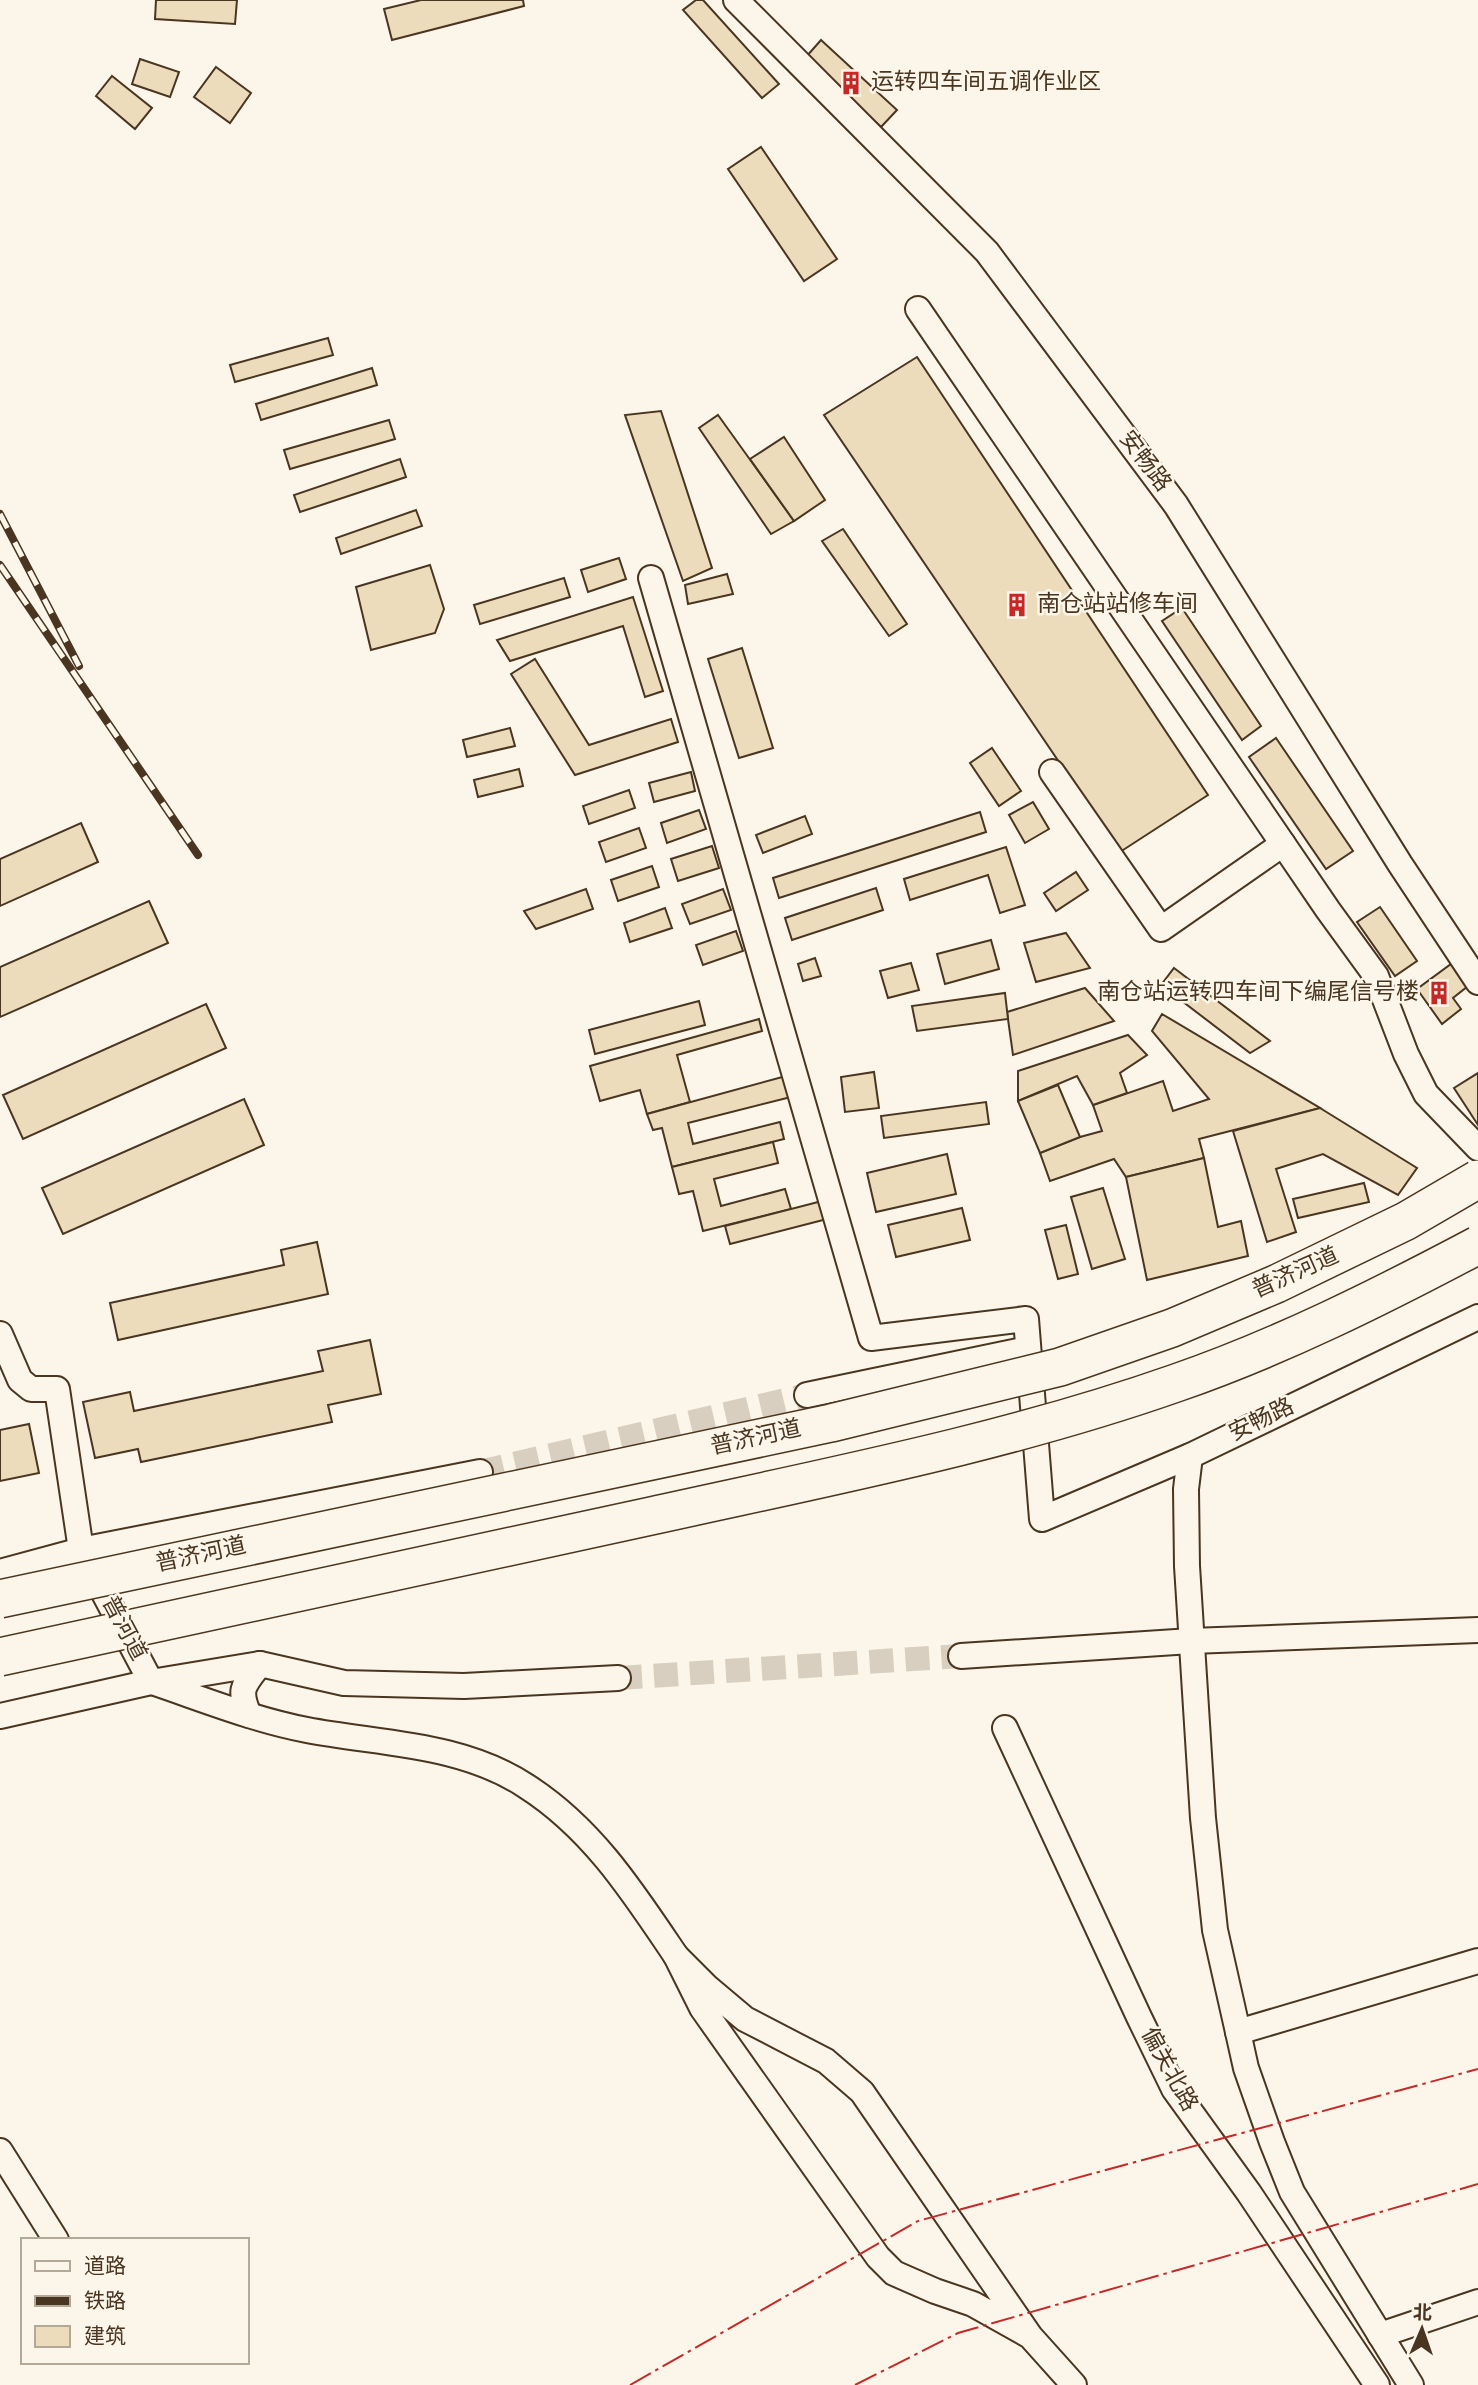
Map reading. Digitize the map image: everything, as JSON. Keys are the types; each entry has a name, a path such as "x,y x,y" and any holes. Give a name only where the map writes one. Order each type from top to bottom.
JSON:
{"highway":[{"name":"普济河道","path":"0,1598 817,1426 1060,1367 1172,1328 1276,1284 1406,1221 1478,1179"},
{"path":"0,1657 393,1574 993,1440 1174,1384 1251,1355 1347,1311 1478,1245"}],"street":[{"name":"安畅路","path":"736,0 995,263 1176,505 1400,864 1478,982"},
{"path":"918,309 1376,976 1406,1054 1426,1094 1478,1148"},
{"path":"651,578 871,1338 1026,1319 1028,1349 807,1395"},
{"path":"1052,772 1161,929 1283,844"},
{"name":"安畅路","path":"1028,1349 1042,1519 1190,1456 1478,1317"},
{"name":"普河道","path":"0,1334 20,1380 31,1390 57,1389 81,1550 151,1682 0,1716"},
{"path":"1190,1456 1186,1489 1186,1566 1203,1818 1215,1930 1237,2032 1255,2093 1292,2192 1411,2385"},
{"path":"0,1572 81,1550 480,1472"},
{"path":"961,1656 1191,1641 1478,1630"},
{"path":"249,1715 242,1698 244,1689 260,1664"},
{"path":"151,1682 260,1664 355,1684 464,1686 618,1678"},
{"path":"151,1682 249,1715 305,1730 450,1752 525,1784 582,1830 610,1861 676,1956 702,2008 878,2257 894,2273 973,2304 1031,2336"},
{"name":"偏关北路","path":"1006,1728 1174,2089 1249,2193 1377,2385"},
{"path":"676,1956 745,2019 826,2062 862,2092 1031,2336 1074,2385"},
{"path":"1237,2032 1478,1961"},
{"path":"0,2151 55,2238"},
{"path":"1380,2335 1478,2302"}],"building":[{"path":"156,0 237,0 235,24 155,19"},
{"path":"421,0 523,0 524,6 392,40 384,9"},
{"path":"696,0 703,0 779,84 762,98 683,10"},
{"name":"运转四车间五调作业区","path":"821,40 897,110 881,127 806,57"},
{"path":"140,59 179,72 170,97 132,84"},
{"path":"216,67 251,93 230,123 194,97"},
{"path":"112,76 152,108 135,129 96,96"},
{"path":"761,147 837,259 804,281 728,169"},
{"path":"328,338 333,355 235,382 230,365"},
{"name":"南仓站站修车间","path":"917,357 1208,795 1120,852 824,415"},
{"path":"372,368 377,385 261,420 256,404"},
{"path":"661,411 712,568 683,581 625,415"},
{"path":"718,415 794,521 771,534 699,428"},
{"path":"389,420 395,439 290,469 284,450"},
{"path":"784,437 825,500 794,521 750,459"},
{"path":"400,459 406,477 300,512 294,495"},
{"path":"416,510 422,526 341,554 336,538"},
{"path":"843,529 907,624 889,636 822,541"},
{"path":"619,558 626,579 588,592 581,570"},
{"path":"430,565 444,609 435,633 371,650 356,587"},
{"path":"727,574 733,594 688,604 685,585"},
{"path":"564,578 570,597 480,624 474,605"},
{"path":"633,597 663,691 645,697 623,626 510,661 497,640"},
{"path":"1182,608 1261,726 1242,740 1162,621"},
{"path":"742,648 773,748 739,758 708,659"},
{"path":"535,659 589,745 671,719 678,742 575,775 511,674"},
{"path":"510,728 515,746 467,757 463,740"},
{"path":"1276,738 1353,851 1326,869 1249,757"},
{"path":"992,748 1021,791 999,806 970,763"},
{"path":"519,769 523,786 478,797 474,780"},
{"path":"691,772 695,791 654,802 649,783"},
{"path":"629,790 635,808 589,824 583,806"},
{"path":"1033,802 1049,829 1025,843 1009,815"},
{"path":"699,810 706,829 667,843 661,823"},
{"path":"980,812 986,832 779,898 773,878"},
{"path":"805,816 812,834 763,853 756,835"},
{"path":"81,823 98,862 0,906 0,859"},
{"path":"639,828 646,848 606,862 599,842"},
{"path":"712,846 719,868 678,881 671,859"},
{"path":"1006,847 1025,905 1000,913 988,875 910,900 904,879"},
{"path":"652,866 659,887 618,901 611,880"},
{"path":"1076,872 1088,890 1056,911 1044,893"},
{"path":"876,888 883,910 792,940 785,918"},
{"path":"586,889 593,909 536,929 524,911"},
{"path":"723,889 731,910 690,924 682,904"},
{"path":"149,901 168,943 0,1017 0,967"},
{"path":"1380,907 1417,961 1395,976 1357,922"},
{"path":"665,908 672,928 630,942 624,923"},
{"path":"736,931 743,951 703,965 696,945"},
{"path":"1066,933 1090,968 1036,982 1024,943"},
{"path":"991,940 999,969 945,984 937,954"},
{"path":"815,958 821,976 803,981 798,964"},
{"path":"911,963 919,990 888,998 880,971"},
{"name":"南仓站运转四车间下编尾信号楼","path":"1451,964 1468,986 1453,998 1461,1009 1442,1024 1417,989"},
{"path":"1174,968 1270,1041 1250,1053 1161,985"},
{"path":"1085,988 1114,1021 1013,1055 1007,1012"},
{"path":"1005,993 1008,1019 917,1031 912,1006"},
{"path":"699,1001 705,1025 595,1054 589,1030"},
{"path":"206,1004 226,1048 23,1139 3,1095"},
{"path":"1162,1014 1320,1108 1199,1139 1204,1158 1126,1177 1114,1159 1050,1181 1040,1153 1102,1131 1093,1105 1163,1081 1173,1111 1209,1099 1152,1031"},
{"path":"759,1019 762,1031 677,1055 690,1102 647,1114 640,1090 600,1101 590,1066"},
{"path":"1128,1035 1147,1055 1120,1073 1127,1093 1093,1105 1077,1076 1018,1101 1018,1071"},
{"path":"874,1072 879,1108 845,1112 841,1077"},
{"path":"1478,1073 1478,1125 1454,1088"},
{"path":"786,1076 791,1097 688,1123 693,1144 780,1122 784,1139 672,1167 662,1128 653,1130 647,1114"},
{"path":"1058,1085 1080,1137 1040,1153 1018,1101"},
{"path":"244,1099 264,1145 63,1234 42,1188"},
{"path":"986,1102 989,1124 884,1138 881,1116"},
{"path":"1320,1108 1417,1168 1398,1195 1323,1154 1276,1169 1296,1232 1267,1242 1233,1131"},
{"path":"773,1142 778,1163 714,1179 721,1206 785,1189 791,1209 703,1231 693,1191 679,1194 672,1167"},
{"path":"947,1154 956,1194 876,1212 867,1173"},
{"path":"1204,1158 1218,1227 1241,1221 1248,1256 1147,1280 1126,1177"},
{"path":"1364,1183 1369,1202 1298,1218 1293,1199"},
{"path":"1103,1188 1125,1259 1092,1269 1071,1197"},
{"path":"822,1201 827,1219 730,1244 725,1226"},
{"path":"962,1208 970,1240 896,1257 888,1225"},
{"path":"1066,1225 1078,1274 1058,1279 1045,1230"},
{"path":"317,1242 328,1294 118,1340 110,1303 284,1265 281,1250"},
{"path":"370,1340 381,1394 328,1405 332,1422 141,1462 138,1449 95,1458 83,1402 130,1392 134,1411 323,1371 318,1351"},
{"path":"29,1424 39,1473 0,1481 0,1430"}],"tunnel":[{"path":"480,1472 807,1395"},
{"path":"618,1678 961,1656"}],"railway":[{"path":"0,514 79,666"},
{"path":"0,565 198,855"}],"power":[{"path":"630,2385 918,2221 1478,2069"},
{"path":"855,2385 958,2333 1478,2184"}],"place":[{"name":"运转四车间五调作业区","path":"851,83"},
{"name":"南仓站站修车间","path":"1017,605"},
{"name":"南仓站运转四车间下编尾信号楼","path":"1439,993"}]}
